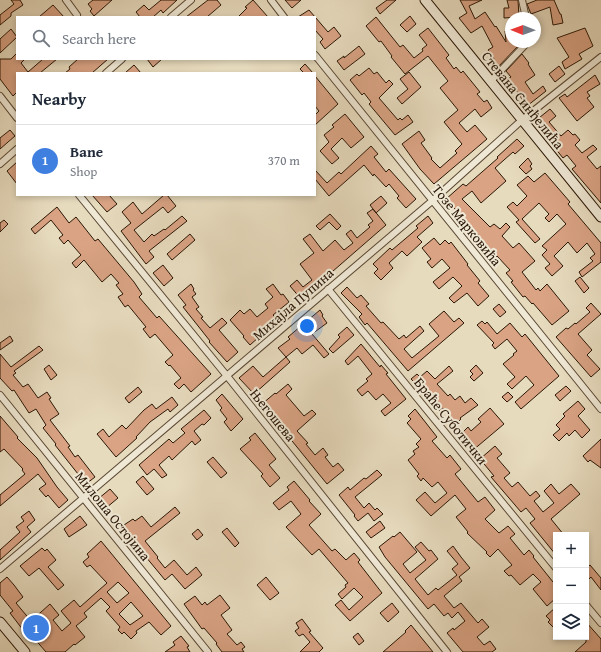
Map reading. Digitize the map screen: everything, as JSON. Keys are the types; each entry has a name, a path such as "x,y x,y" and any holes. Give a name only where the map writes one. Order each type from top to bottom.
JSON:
{"street":[{"path":"66,0 77,15"},
{"path":"172,16 191,0"},
{"path":"271,0 283,16"},
{"name":"Стевана Синђелића","path":"425,0 601,217"},
{"path":"522,0 525,12"},
{"path":"490,82 522,48"},
{"name":"Тозе Марковића","path":"316,56 601,409"},
{"name":"Михајла Пупина","path":"0,568 432,201 522,120 601,57"},
{"path":"107,72 121,60"},
{"path":"0,96 16,117"},
{"path":"0,164 16,150"},
{"name":"Његошева","path":"80,196 227,376 447,652"},
{"name":"Браће Суботички","path":"328,289 553,564"},
{"name":"Милоша Остојина","path":"0,395 208,652"},
{"path":"589,609 601,623"},
{"path":"0,622 25,652"}],"building":[{"path":"11,0 20,0 23,5 11,13 11,16 0,25 0,15 14,4"},
{"path":"93,0 112,0 94,16 90,11 92,9 88,4"},
{"path":"161,0 177,0 163,13 161,10 154,16 139,16 136,12 144,5 149,10"},
{"path":"208,0 217,0 221,5 208,16 187,16"},
{"path":"253,0 267,16 239,16 247,8 245,7"},
{"path":"285,0 301,0 292,8"},
{"path":"387,0 396,0 380,14 376,8"},
{"path":"460,0 482,0 469,6 475,19 485,12 505,40 505,48 516,48 496,69 490,62 494,59 488,50 493,47 482,26 471,33 459,18 467,13"},
{"path":"507,0 518,0 519,12 505,12 504,18 504,8 509,8"},
{"path":"537,0 554,0 561,14 563,23 553,25 550,7 536,12 530,12 527,4"},
{"path":"53,5 63,16 40,16"},
{"path":"309,10 314,16 300,16"},
{"path":"410,16 416,24 407,32 400,25"},
{"path":"376,17 400,47 403,45 414,58 423,51 422,49 427,45 419,35 428,28 449,55 446,58 454,69 456,67 461,73 463,71 480,92 477,94 484,102 487,100 492,108 481,117 475,109 459,123 467,132 475,125 487,139 434,184 420,169 402,144 419,131 425,140 421,143 432,158 431,159 440,168 457,153 455,151 462,144 444,122 458,110 440,88 448,81 428,56 405,74 391,57 392,56 381,41 379,42 366,26"},
{"path":"316,18 328,32 334,27 341,36 325,49 320,42 323,39 316,31"},
{"path":"585,28 593,46 579,54 582,59 565,69 562,62 569,57 557,38"},
{"path":"11,29 16,36 16,38 0,53 0,39"},
{"path":"359,46 365,54 344,70 337,61 344,56 344,58"},
{"path":"16,54 16,60 24,60 21,63 28,72 16,72 16,93 13,96 0,79 0,59 11,59"},
{"path":"522,54 529,63 528,64 535,75 525,82 533,94 543,86 546,91 527,106 508,79 511,77 506,71"},
{"path":"42,60 56,60 41,72 28,72"},
{"path":"77,60 107,60 93,72 66,72 70,69 69,67"},
{"path":"148,60 161,60 153,67"},
{"path":"305,64 312,72 303,72 300,69"},
{"path":"134,65 140,72 126,72"},
{"path":"559,66 565,74 555,82 549,74"},
{"path":"369,68 374,74 377,72 386,83 389,80 393,84 379,98 398,120 400,118 402,120 408,115 413,122 395,135 369,104 371,102 364,93 362,95 350,80 357,74 359,76"},
{"path":"409,72 421,87 402,104 397,98 408,89 400,79"},
{"path":"595,75 600,84 587,92 590,96 587,98 594,107 577,121 559,98 565,94 567,97"},
{"path":"316,77 338,104 316,124 316,114 319,111 316,107"},
{"path":"550,109 556,116 549,122 561,136 568,130 573,135 575,134 580,140 575,145 582,153 593,145 597,149 587,157 597,169 601,166 601,203 572,169 576,166 567,155 563,158 534,122"},
{"path":"345,114 364,137 351,148 342,138 331,149 339,158 332,164 320,151 329,142 324,135 334,127 332,125"},
{"path":"10,130 15,136 0,149 0,138"},
{"path":"517,139 524,146 515,154 513,152 495,168 506,181 481,203 472,191 462,199 490,227 494,224 500,229 506,223 510,227 502,236 513,248 519,243 535,261 522,272 536,290 538,288 540,291 547,284 569,311 552,325 533,303 532,304 525,296 523,297 506,273 510,270 478,239 480,237 446,199 463,184 466,186"},
{"path":"371,146 378,154 374,157 386,172 389,169 416,199 406,208 397,198 399,196 389,184 386,187 374,174 373,176 364,165 329,196 316,180 316,171 327,183 339,172 341,174"},
{"path":"528,158 532,164 530,166 532,169 526,174 519,167"},
{"path":"16,163 16,183 7,171"},
{"path":"545,173 570,202 568,204 601,243 601,262 582,277 579,272 593,261 590,258 595,254 587,243 577,253 568,242 554,256 563,266 552,276 545,268 550,264 542,255 547,250 542,246 566,224 557,214 549,222 545,218 549,214 539,203 522,219 540,239 535,243 516,222 519,220 507,207 513,202 517,206 527,196 517,185 528,176 534,182"},
{"path":"93,196 110,196 117,204 107,212"},
{"path":"163,196 168,196 176,206 168,213 163,207 134,230 144,242 152,234 154,236 164,229 165,230 182,216 187,221 149,251 154,257 146,264 121,231 131,223 122,212 133,202 142,214"},
{"path":"381,196 387,203 376,213 370,205"},
{"path":"57,207 69,223 76,217 95,241 98,239 134,282 142,294 139,297 157,318 159,316 211,374 191,392 184,384 179,389 174,384 181,378 170,365 169,366 165,362 173,355 155,334 150,338 143,329 146,327 128,305 125,307 118,297 123,294 116,285 119,283 111,274 102,282 84,260 76,268 72,263 81,255 68,240 64,244 59,238 63,235 51,220 35,234 31,229"},
{"path":"373,209 386,225 325,278 326,279 301,299 290,286 297,280 303,287 312,280 300,264 314,253 303,239 310,234 323,251 335,240 344,250 353,243 346,234 351,230 357,238 370,227 368,225 373,221 367,213"},
{"path":"330,214 341,226 337,230 329,222 320,230 316,226"},
{"path":"428,216 433,223 417,237 422,242 407,256 402,251 389,263 393,268 381,280 374,273 378,269 373,264 390,248 392,250 418,228 416,226"},
{"path":"4,220 8,224 0,232 0,223"},
{"path":"190,234 195,240 172,260 167,254"},
{"path":"434,238 440,245 445,240 449,244 451,242 480,281 478,283 489,296 478,306 467,293 454,303 449,298 462,286 453,277 439,289 433,282 450,268 442,259 432,268 427,262 431,259 422,248"},
{"path":"163,265 173,278 164,286 153,273"},
{"path":"580,277 589,288 584,293 575,281"},
{"path":"191,284 196,294 192,297 199,307 196,309 203,317 201,318 210,328 222,318 227,323 219,330 238,352 227,362 209,342 210,341 183,307 186,305 178,295"},
{"path":"273,284 281,295 283,294 289,302 273,315 277,319 258,335 259,337 250,345 230,320 240,310 244,314 250,309 257,317 268,308 265,304 273,297 266,289"},
{"path":"347,287 357,298 361,295 369,304 366,306 381,323 383,322 399,339 404,335 406,338 420,326 424,331 404,349 412,358 439,336 429,324 444,311 454,322 459,318 464,323 408,371 367,323 365,325 359,317 362,314 341,293"},
{"path":"591,303 601,314 578,334 592,350 587,355 600,369 591,377 556,337 566,328 568,329 575,323 576,324 590,312 586,308"},
{"path":"499,304 506,312 500,317 493,309"},
{"path":"320,310 327,323 312,334 329,354 324,358 313,345 302,354 297,348 286,357 278,348 290,339 288,337"},
{"path":"482,321 485,324 487,322 497,334 510,323 522,337 525,334 559,376 521,409 515,402 534,385 526,376 512,389 507,384 515,377 503,364 517,351 507,339 495,349 492,345 494,343 477,325"},
{"path":"347,327 354,335 333,353 329,349 340,337 338,335"},
{"path":"10,336 13,341 0,350 0,343"},
{"path":"361,344 380,367 381,365 388,373 386,374 406,399 385,416 381,411 391,403 383,394 376,400 368,391 362,396 357,390 368,381 366,379 372,374 358,356 348,365 345,361"},
{"path":"39,346 43,350 14,371 16,373 13,375 23,387 28,384 38,398 47,392 51,398 49,399 59,414 50,420 70,446 68,447 75,457 78,455 95,477 86,484 43,428 46,425 36,409 29,413 14,390 12,391 0,378 0,354 11,367"},
{"path":"286,357 290,362 254,394 239,378 253,366 263,377"},
{"path":"49,365 57,375 51,380 44,369"},
{"path":"476,365 483,373 474,381 470,377 473,374 470,371"},
{"path":"449,366 453,371 437,384 448,396 450,394 455,400 460,396 465,403 471,398 478,405 460,418 461,419 456,424 443,408 439,411 426,396 429,393 422,385 419,387 411,379 417,374 420,377 427,371 435,379"},
{"path":"288,384 292,389 286,395 304,416 312,410 316,414 297,431 308,443 306,444 315,455 323,448 328,455 325,457 333,467 338,463 344,470 327,484 262,404"},
{"path":"566,386 571,391 560,401 555,395"},
{"path":"138,387 142,392 129,403 125,398"},
{"path":"508,392 513,397 507,402 502,397"},
{"path":"222,394 243,419 231,431 224,422 227,419 220,410 222,408 216,400"},
{"path":"172,397 178,405 170,412 168,409 150,422 136,437 137,438 116,457 97,434 103,429 109,437 122,425 126,429 144,410 152,404 156,409"},
{"path":"578,401 585,409 578,416 590,430 582,438 575,430 569,436 567,433 559,441 553,435 560,429 556,425 565,416 563,414"},
{"path":"490,408 504,424 472,451 465,443 467,441 461,434 468,427 471,431 481,422 478,419"},
{"path":"415,409 437,437 432,441 447,458 450,455 461,469 455,474 478,502 485,497 495,510 485,519 499,533 508,526 515,534 510,538 524,555 529,550 534,556 533,557 553,582 553,601 547,606 533,589 541,582 533,574 520,585 511,575 509,576 504,571 512,565 498,549 490,557 486,553 487,552 467,533 468,532 456,517 466,509 455,495 431,516 416,500 425,492 435,503 447,493 438,482 432,487 423,478 421,481 417,476 419,474 408,460 415,454 413,451 419,447 416,444 421,439 407,423 411,419 408,416"},
{"path":"204,410 211,418 204,425 202,424 194,431 201,440 195,445 192,441 172,460 169,456 159,465 167,475 162,478 154,469 147,475 139,465 169,439 173,443 185,433 181,429"},
{"path":"0,416 18,437 17,438 37,458 68,500 59,508 48,495 46,497 39,489 46,484 38,474 0,506 0,495 25,474 22,470 23,469 4,449 0,452"},
{"path":"255,433 276,459 269,465 280,478 270,487 261,476 263,474 240,449 251,440 249,438"},
{"path":"601,439 601,468 590,460 588,462 583,456"},
{"path":"495,446 502,454 497,458 510,473 504,478 512,487 518,482 530,496 536,491 540,496 534,501 543,512 554,503 544,491 551,484 559,494 571,484 580,494 551,519 562,532 553,532 553,551 530,523 535,519 526,508 521,512 491,477 494,476 480,459"},
{"path":"213,457 227,473 221,478 207,462"},
{"path":"377,470 382,475 355,497 364,508 369,503 375,510 377,508 383,514 374,521 368,513 358,521 339,495 348,487 350,490 364,478 366,479"},
{"path":"143,476 154,489 147,495 136,482"},
{"path":"294,481 321,514 309,525 332,551 335,549 346,560 354,553 360,560 358,562 382,593 350,621 335,605 341,600 349,610 363,597 354,588 342,599 338,594 346,587 345,585 348,583 319,549 312,555 286,527 301,514 291,501 279,510 273,503 289,490 287,487"},
{"path":"110,489 118,498 106,508 98,499"},
{"path":"175,507 180,513 145,541 165,568 174,560 187,575 196,567 202,575 185,589 172,574 165,580 121,527 133,519 135,521 142,516 151,527"},
{"path":"29,511 35,520 27,527 31,532 0,560 0,550 20,532 16,527 24,521 21,517"},
{"path":"80,516 87,525 69,537 64,529"},
{"path":"380,521 385,528 371,538 366,532"},
{"path":"227,528 239,543 235,547 222,532"},
{"path":"198,529 203,535 197,540 192,534"},
{"path":"400,532 417,552 403,564 410,573 426,560 415,547 421,542 429,551 431,550 438,559 415,579 428,595 436,588 438,590 457,575 452,569 458,564 447,551 453,546 470,568 459,577 462,581 444,596 454,608 461,603 478,623 482,619 489,627 477,637 484,645 490,641 496,649 492,652 463,652 447,633 453,628 454,630 465,621 458,612 452,618 448,613 444,616 434,604 428,609 385,557 379,547"},
{"path":"101,541 171,626 161,635 149,622 136,631 137,633 131,639 124,632 122,634 118,630 120,627 106,611 110,607 101,598 84,613 87,617 76,626 85,637 65,652 46,652 33,637 30,639 10,613 13,611 0,595 0,583 7,577 14,585 23,597 16,603 31,621 50,604 59,615 53,620 62,631 71,623 61,611 74,600 80,607 107,583 90,565 87,567 83,562 89,557 87,554","holes":["118,582 129,593 117,603 107,592","131,602 143,616 130,625 119,614"]},
{"path":"42,548 45,551 47,549 56,560 48,567 64,585 58,590 39,568 29,576 20,566"},
{"path":"590,565 601,578 601,590 591,577 589,579"},
{"path":"266,577 279,593 270,600 257,585"},
{"path":"220,595 230,608 221,615 232,630 227,634 237,645 241,642 245,647 242,649 244,652 222,652 216,644 217,643 204,628 202,629 184,604 195,596 202,605 205,602 207,605"},
{"path":"392,603 399,612 388,622 380,613"},
{"path":"553,610 553,627 548,622 550,620 546,616"},
{"path":"302,619 311,631 309,632 323,648 319,652 300,652 310,642 303,634 299,636 295,631 299,628 296,623"},
{"path":"411,625 433,652 383,652 406,632 405,631"},
{"path":"589,625 601,639 601,652 575,652 586,642 586,640 589,640"},
{"path":"358,633 364,641 359,645 353,637"},
{"path":"181,636 189,646 187,647 190,652 165,652 175,645 173,642"}],"place":[{"name":"Bane","path":"36,628"}]}
